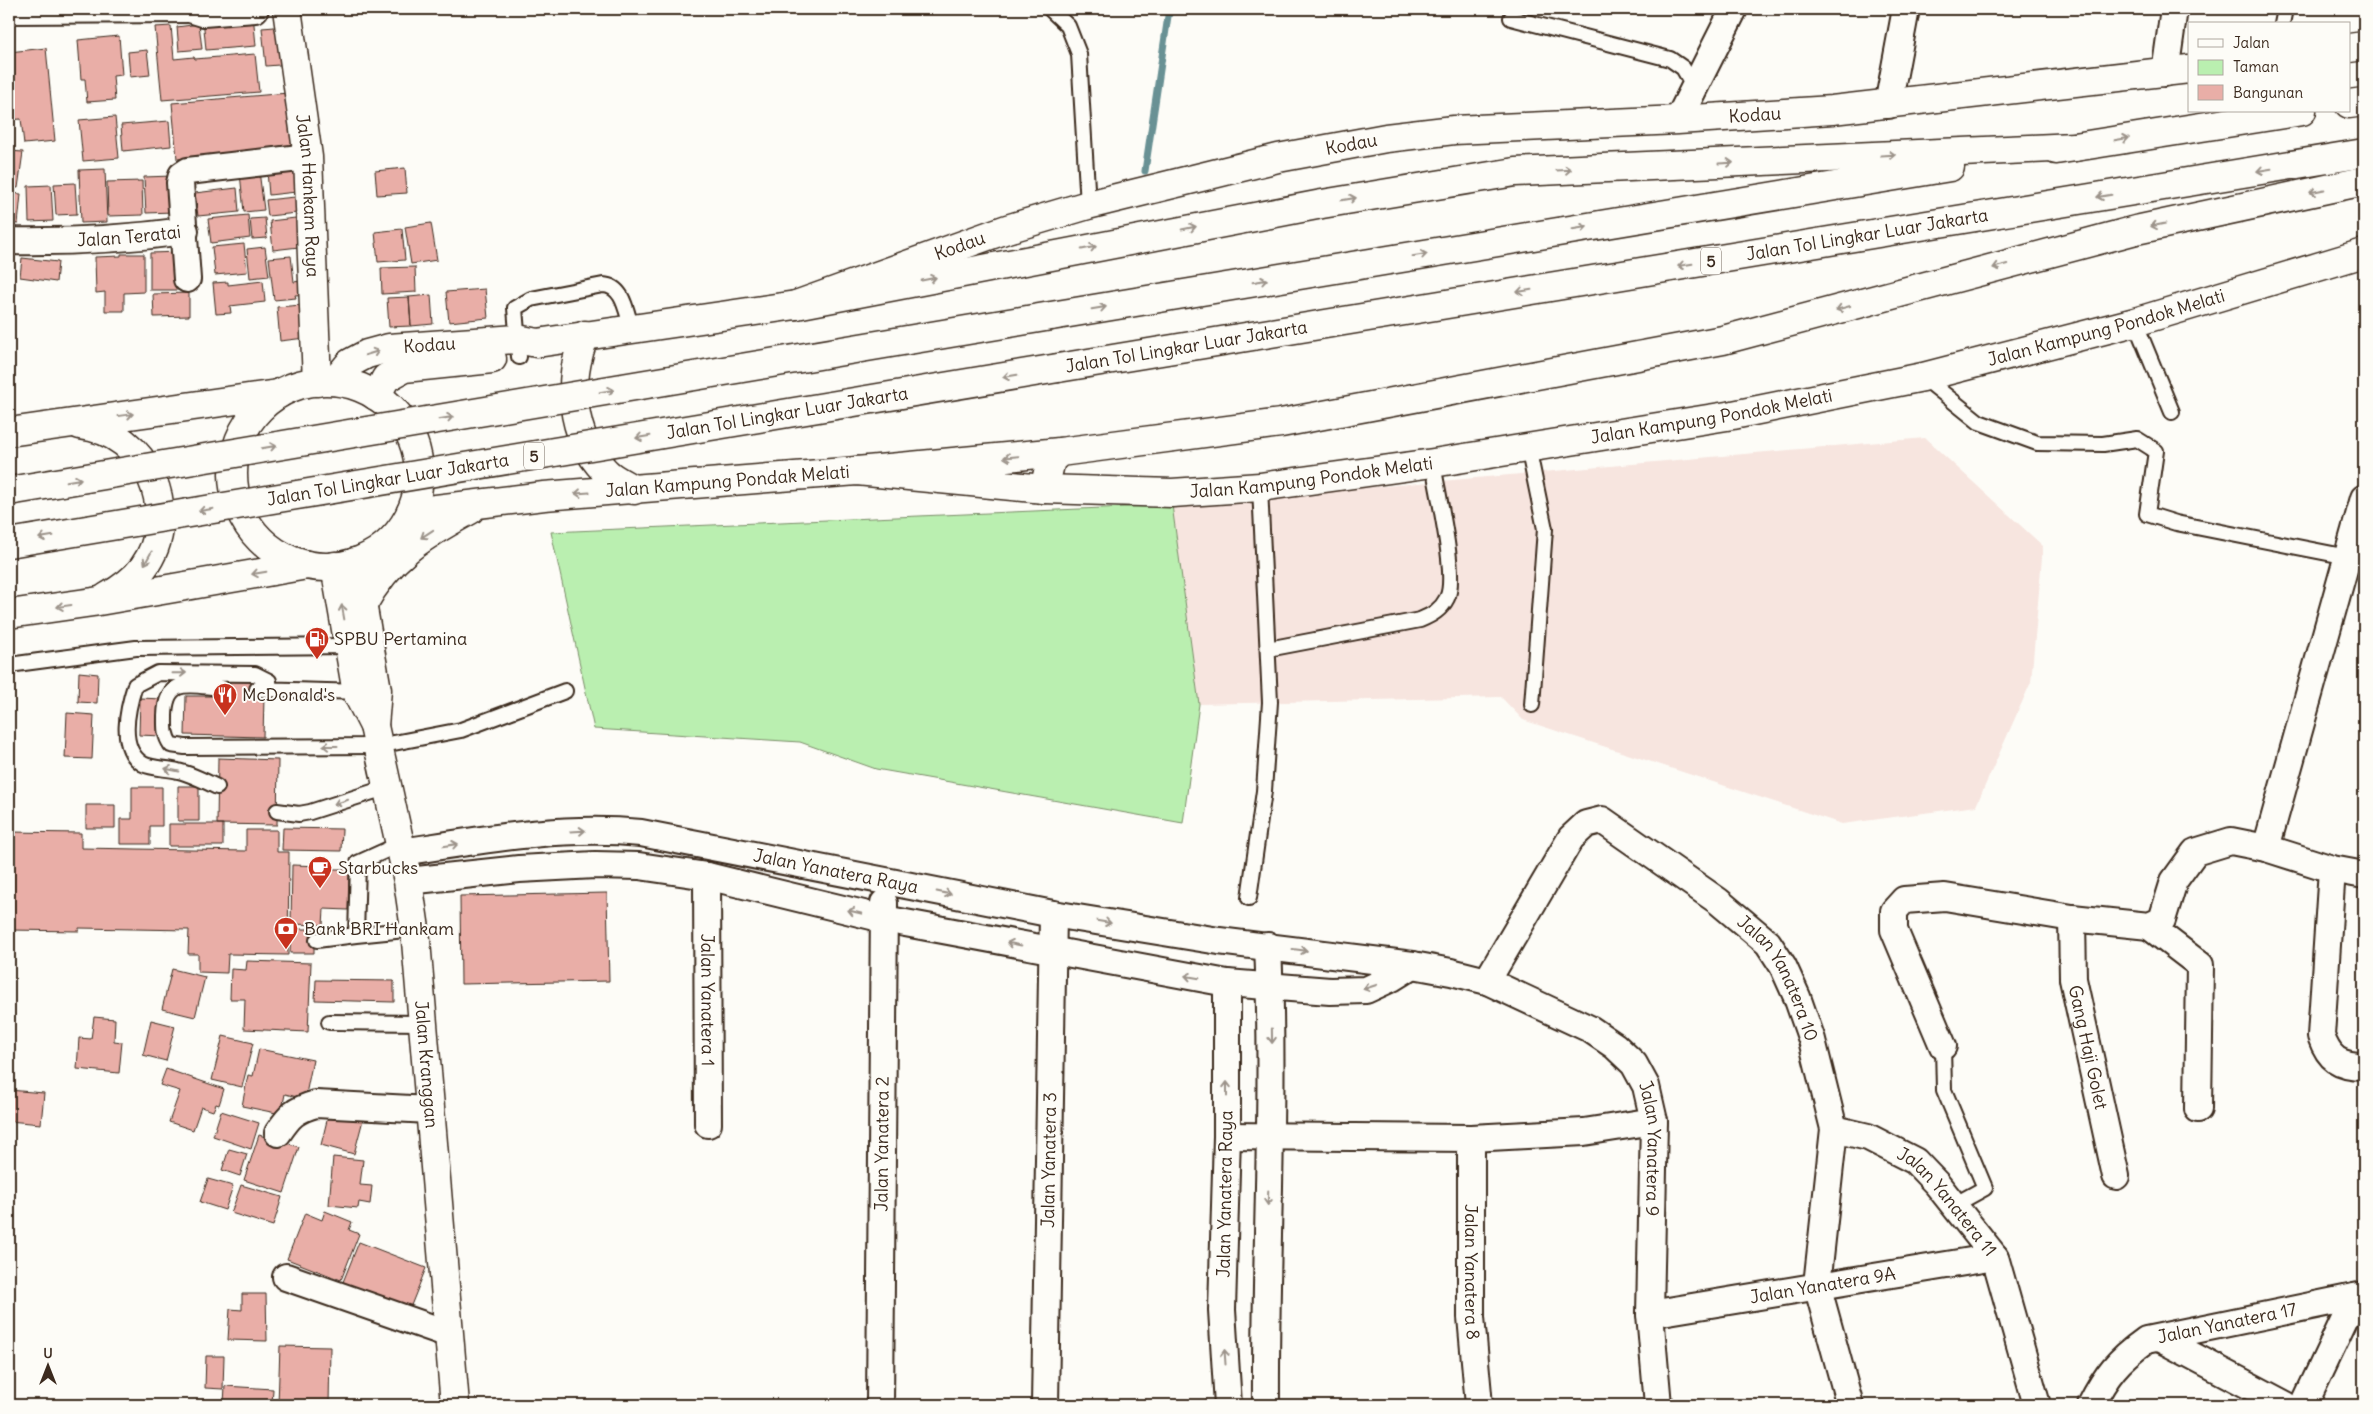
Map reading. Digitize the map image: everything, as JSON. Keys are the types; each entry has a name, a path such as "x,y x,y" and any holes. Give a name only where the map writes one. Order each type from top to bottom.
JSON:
{"main road":[{"name":"Jalan Hankam Raya","path":"287,9 308,157 326,381"},
{"path":"2350,48 2364,46"},
{"name":"Kodau","path":"326,381 350,363 367,354 389,348 462,352 516,347 585,335 796,305 1007,229 1088,205 1278,158 1386,138 1454,130 1678,120 1888,105 2177,71"},
{"path":"2350,104 2364,102"},
{"path":"9,491 1051,316 2296,112"},
{"path":"796,305 1284,211 1515,172 2074,147"},
{"name":"Jalan Tol Lingkar Luar Jakarta","path":"9,543 2364,153"},
{"path":"857,471 1060,452 1281,422 1724,340 2136,230 2364,181"},
{"name":"Jalan Kampung Pondok Melati","path":"1044,489 1172,493 1260,487 1433,463 1733,415 1923,377 2136,322 2364,253"},
{"path":"585,335 577,358 573,382 580,430 587,445 606,472 634,490"},
{"name":"Kodau","path":"376,396 386,378 396,371 462,352"},
{"path":"9,432 278,394 297,386 326,381 354,385 376,396 398,414 414,444 419,478 411,512 401,529 388,543 372,554 345,564 307,564 93,602 9,614"},
{"path":"278,394 250,420 241,434 233,466 236,500 251,529 262,542 283,556 307,564"},
{"path":"200,405 225,408 250,420"},
{"path":"69,424 99,429 126,444 137,454 150,473 158,495 160,510 156,540 143,568 121,589 93,602"},
{"path":"1044,489 1051,460 1060,452"},
{"name":"Jalan Kampung Pondak Melati","path":"411,512 544,496 857,471 1044,489"},
{"path":"362,606 376,580 413,544 429,532 496,501"},
{"name":"Jalan Kranggan","path":"345,564 362,606 359,646"},
{"name":"Jalan Kranggan","path":"345,564 367,691 408,881 414,929 455,1405"}],"street":[{"path":"9,10 190,9 203,13 255,9"},
{"path":"1678,120 1734,9"},
{"path":"1888,105 1906,9"},
{"path":"2174,9 2177,71"},
{"name":"Jalan Teratai","path":"9,241 61,242 185,231 180,183 184,172 308,157"},
{"path":"185,231 188,279"},
{"path":"2266,848 2364,498"},
{"name":"Jalan Yanatera 10","path":"1487,981 1571,838 1586,824 1602,820 1718,901 1768,943 1783,966 1812,1040 1834,1128 1818,1285 1850,1405"},
{"name":"Jalan Yanatera Raya","path":"401,848 512,835 592,830 641,834 1053,914 1219,941 1413,965 1487,981"},
{"path":"552,833 552,867"},
{"path":"1942,1046 1894,930 1894,911 1904,900 1945,897 2072,918 2149,926 2162,920 2174,881 2195,852 2231,841 2266,848 2332,869 2364,875"},
{"name":"Jalan Yanatera Raya","path":"408,881 552,867 639,866 707,876 884,919 1052,952 1227,983 1330,991 1366,990 1392,978 1413,965"},
{"path":"2332,869 2321,1036 2327,1053 2340,1062 2364,1066"},
{"name":"Jalan Yanatera 1","path":"707,876 708,1124"},
{"name":"Jalan Yanatera 2","path":"880,1405 884,882"},
{"name":"Jalan Yanatera 3","path":"1044,1405 1053,914"},
{"name":"Gang Haji Golet","path":"2072,918 2073,979 2116,1176"},
{"path":"2149,926 2200,964 2198,1109"},
{"path":"1266,1405 1265,1290 1271,1136 1272,1035 1268,946"},
{"name":"Jalan Yanatera 9","path":"1487,981 1590,1029 1616,1046 1634,1064 1646,1086 1654,1121 1650,1314 1658,1405"},
{"name":"Jalan Yanatera Raya","path":"1227,983 1227,1136 1222,1310 1228,1405"},
{"path":"278,1134 289,1116 302,1108 316,1104 430,1110"},
{"path":"1227,1136 1472,1138 1584,1132 1654,1121"},
{"name":"Jalan Yanatera 11","path":"1834,1128 1868,1137 1915,1162 1937,1184 1995,1257 2037,1405"},
{"name":"Jalan Yanatera 8","path":"1472,1138 1471,1317 1479,1405"},
{"name":"Jalan Yanatera 9A","path":"1650,1314 1995,1257"},
{"path":"286,1277 449,1334"},
{"path":"2304,1405 2357,1308"},
{"name":"Jalan Yanatera 17","path":"2091,1405 2110,1372 2123,1356 2146,1340 2357,1308"},
{"path":"2159,1338 2286,1405"}],"lane":[{"path":"1050,9 1068,26 1079,54 1088,205"},
{"path":"2282,22 2285,9"},
{"path":"1511,18 1670,59 1683,68 1694,87"},
{"path":"516,347 515,308 531,299 603,285 612,286 619,292 632,329"},
{"path":"2136,322 2172,412"},
{"path":"1923,377 1979,422 2037,443 2103,444 2137,439 2156,450 2147,514 2176,523 2348,557"},
{"path":"1528,447 1545,529 1532,705"},
{"path":"1268,649 1420,620 1441,608 1448,597 1450,570 1433,463"},
{"path":"1249,898 1266,773 1270,702 1260,487"},
{"path":"9,665 136,648 359,646"},
{"path":"217,787 179,771 145,764 135,757 128,741 126,711 135,685 158,673 255,674 269,681 264,689 367,691"},
{"path":"222,688 182,686 174,688 169,693 165,707 164,733 171,745 185,748 461,730 565,691"},
{"path":"277,811 299,814 310,812 388,787"},
{"path":"356,935 358,863 401,848"},
{"path":"318,940 414,929"},
{"path":"329,1022 422,1023"},
{"path":"1942,1046 1944,1090 1985,1188 1954,1205"}],"shaded area":[{"path":"1925,438 2043,546 2031,682 1976,806 1842,824 1523,720 1501,697 1199,704 1172,505"}],"green space":[{"path":"1172,505 1199,704 1183,823 876,769 800,742 594,729 551,532"}],"building":[{"path":"253,14 256,46 206,50 203,18"},
{"path":"199,24 202,49 179,51 177,27"},
{"path":"171,26 174,59 255,54 259,92 162,100 155,27"},
{"path":"288,26 292,64 266,66 262,28"},
{"path":"119,36 122,75 113,76 115,100 87,102 85,79 81,79 78,40"},
{"path":"46,48 55,141 24,144 21,119 9,120 9,52"},
{"path":"147,50 150,75 130,77 128,52"},
{"path":"288,93 293,149 177,159 172,103"},
{"path":"115,117 119,158 83,161 79,120"},
{"path":"169,121 171,146 123,151 121,125"},
{"path":"9,151 23,152 18,188 9,187"},
{"path":"294,168 296,192 269,195 267,171"},
{"path":"405,168 407,193 377,195 375,171"},
{"path":"105,169 107,222 81,223 79,170"},
{"path":"259,171 264,210 244,212 240,173"},
{"path":"172,176 173,212 146,213 144,177"},
{"path":"142,181 143,215 108,216 107,182"},
{"path":"75,183 77,214 56,215 54,184"},
{"path":"51,185 53,221 29,222 28,186"},
{"path":"237,188 239,212 198,216 195,193"},
{"path":"9,193 21,194 18,224 9,223"},
{"path":"305,196 307,212 268,216 266,200"},
{"path":"248,215 250,238 211,243 208,219"},
{"path":"304,217 307,246 273,250 270,221"},
{"path":"265,218 267,238 252,239 250,219"},
{"path":"431,223 437,260 411,264 405,227"},
{"path":"402,229 405,260 378,262 375,232"},
{"path":"244,244 247,272 215,275 212,247"},
{"path":"265,247 269,276 250,278 247,249"},
{"path":"180,252 181,290 150,290 150,253"},
{"path":"121,254 144,254 144,292 124,293 124,311 105,311 105,292 96,293 95,257 121,256"},
{"path":"291,256 294,282 306,280 308,294 295,295 296,298 274,300 269,258"},
{"path":"22,258 58,262 56,282 20,277"},
{"path":"415,267 416,292 382,294 381,268"},
{"path":"263,281 265,302 230,306 231,313 216,314 213,283 228,282 228,285"},
{"path":"485,289 488,318 449,322 446,292"},
{"path":"189,293 189,316 154,317 153,294"},
{"path":"431,295 433,324 411,326 409,297"},
{"path":"409,297 411,326 389,327 387,298"},
{"path":"302,305 305,338 280,341 277,307"},
{"path":"79,672 98,674 97,703 78,702"},
{"name":"McDonald's","path":"222,678 257,679 257,697 264,697 263,737 185,735 186,696 222,696"},
{"path":"140,698 162,699 162,736 139,735"},
{"path":"67,713 94,715 92,759 65,758"},
{"path":"218,758 278,760 277,825 217,824"},
{"path":"178,786 199,786 199,821 178,821"},
{"path":"132,787 162,787 162,826 150,826 150,844 120,844 120,819 132,819"},
{"path":"86,805 115,805 115,828 86,828"},
{"path":"169,824 223,824 223,846 169,846"},
{"path":"283,828 342,829 341,851 282,850"},
{"path":"246,830 277,830 277,852 289,852 288,955 228,954 227,973 198,972 198,954 188,954 189,930 79,928 79,931 9,930 9,832 81,833 81,848 246,851"},
{"name":"Starbucks","path":"292,865 324,866 324,869 349,869 348,910 324,909 323,925 291,924"},
{"path":"607,893 609,981 461,984 460,896"},
{"path":"291,929 314,929 314,953 290,953"},
{"path":"247,961 311,963 308,1032 244,1029 245,999 230,999 231,969 246,970"},
{"path":"172,969 205,977 195,1017 162,1009"},
{"path":"316,980 394,981 394,1002 315,1000"},
{"path":"94,1017 115,1019 114,1041 122,1042 119,1073 77,1069 79,1038 91,1039"},
{"path":"151,1020 175,1026 166,1061 143,1055"},
{"path":"223,1036 253,1043 242,1087 212,1080"},
{"path":"259,1049 313,1060 305,1099 285,1094 281,1114 242,1106 248,1075 253,1076"},
{"path":"166,1069 224,1089 219,1105 216,1104 213,1111 201,1107 193,1130 169,1122 180,1091 160,1085"},
{"path":"9,1090 44,1093 41,1124 9,1121"},
{"path":"330,1108 364,1116 354,1154 321,1145"},
{"path":"221,1111 259,1123 251,1149 213,1136"},
{"path":"259,1135 299,1147 284,1193 244,1180"},
{"path":"229,1149 247,1154 240,1176 222,1170"},
{"path":"333,1157 363,1160 360,1185 372,1186 370,1204 359,1202 358,1208 329,1205"},
{"path":"208,1179 233,1186 225,1210 200,1202"},
{"path":"241,1185 282,1197 273,1226 231,1213"},
{"path":"325,1211 352,1222 349,1230 359,1234 341,1280 287,1259 305,1213 322,1220"},
{"path":"359,1242 426,1268 410,1308 343,1282"},
{"path":"242,1294 266,1294 267,1341 228,1340 230,1309 242,1310"},
{"path":"280,1346 330,1347 329,1405 278,1405"},
{"path":"206,1356 224,1356 223,1389 205,1388"},
{"path":"225,1386 273,1389 272,1405 215,1405 215,1403 224,1404"}],"waterway":[{"path":"1145,171 1168,16 1171,9"}],"place":[{"name":"SPBU Pertamina","path":"317,660"},
{"name":"McDonald's","path":"225,716"},
{"name":"Starbucks","path":"320,889"},
{"name":"Bank BRI Hankam","path":"286,950"}]}
